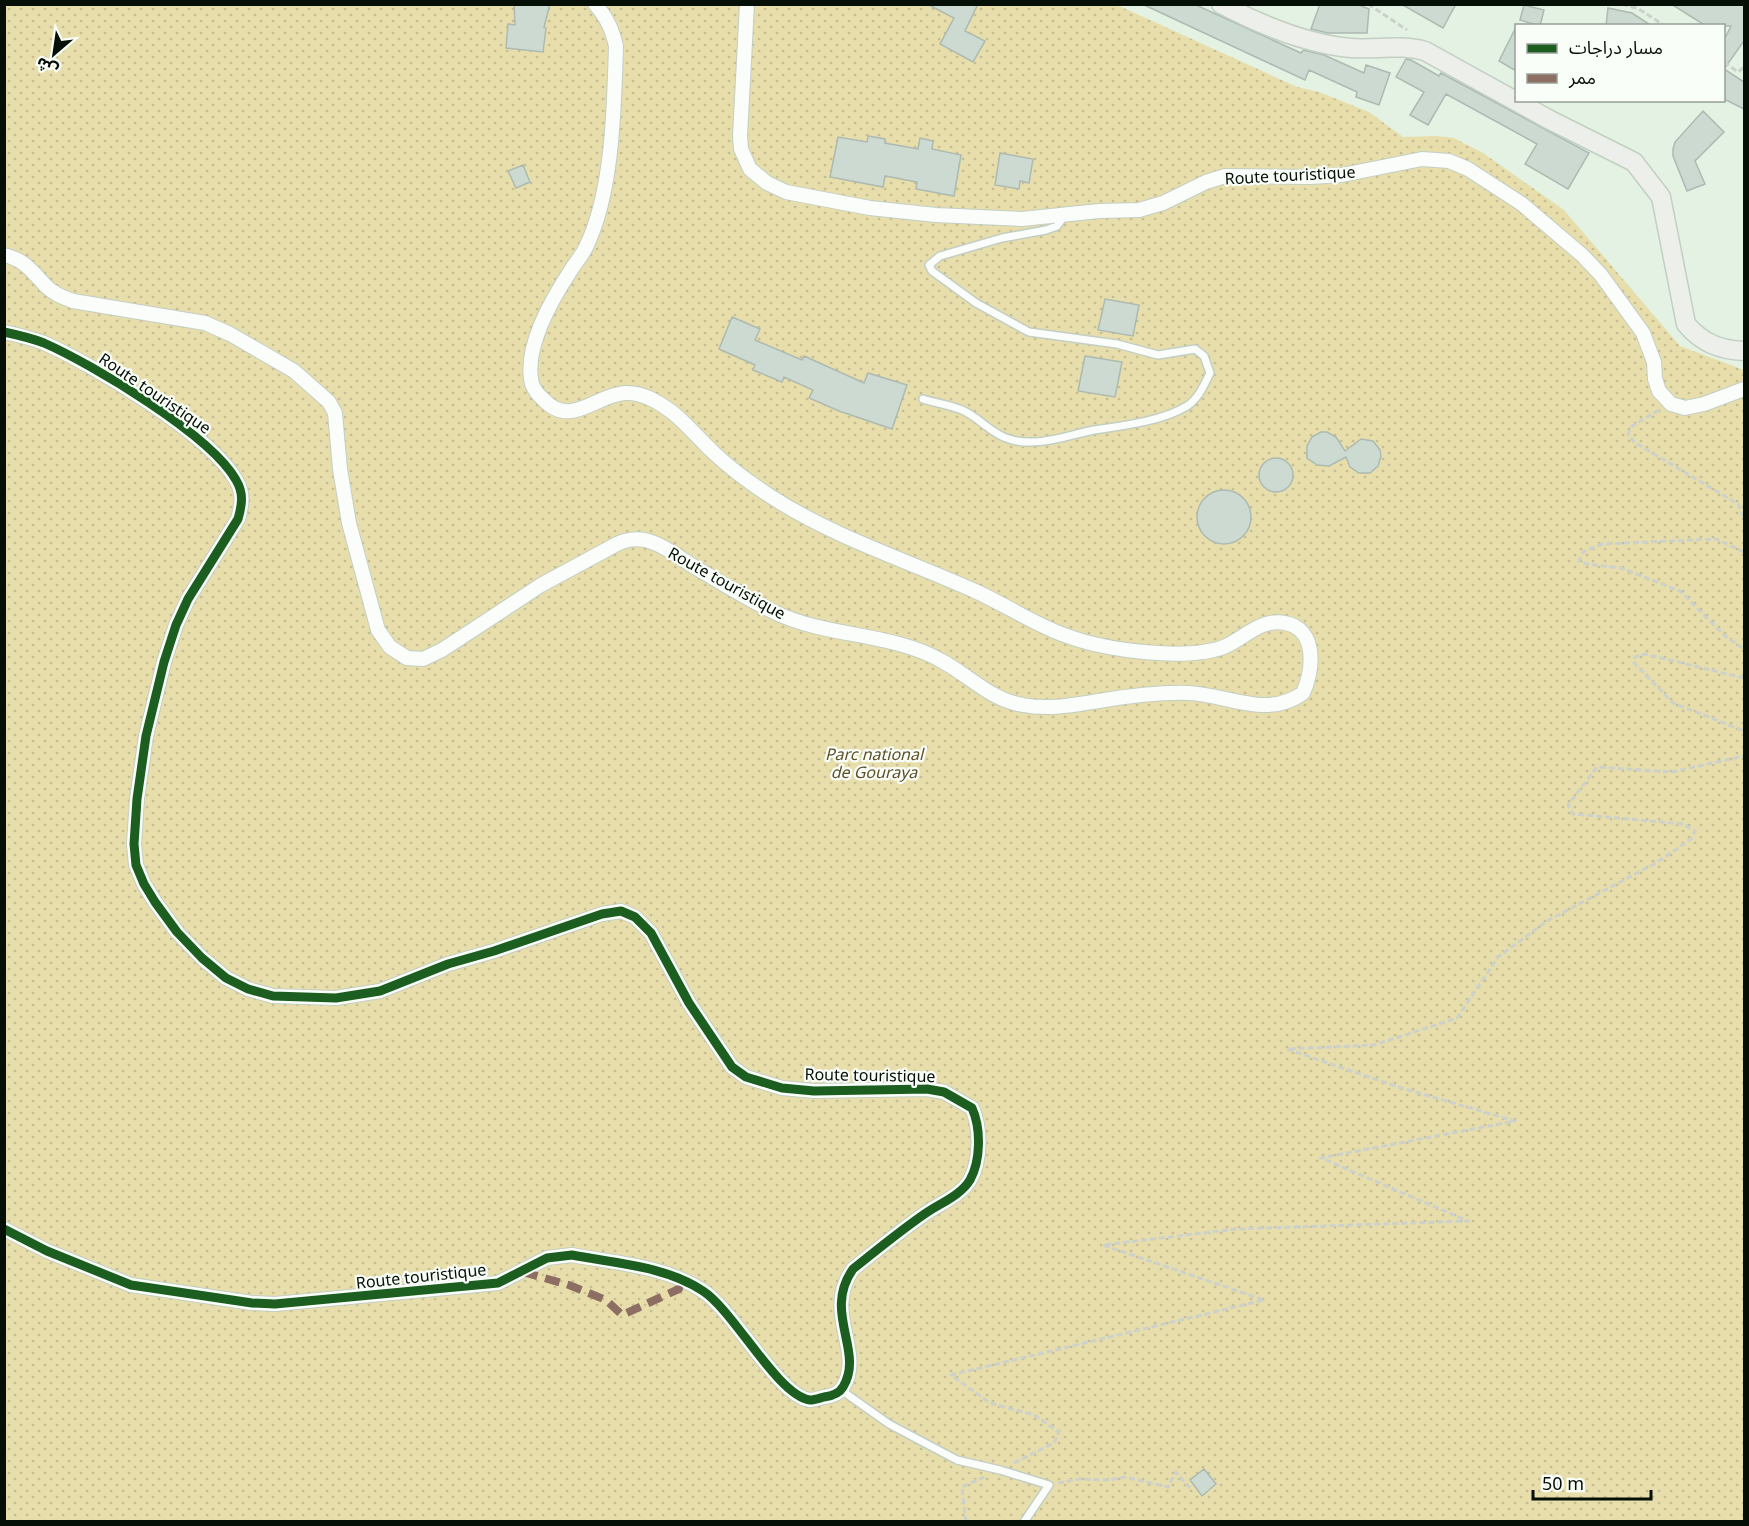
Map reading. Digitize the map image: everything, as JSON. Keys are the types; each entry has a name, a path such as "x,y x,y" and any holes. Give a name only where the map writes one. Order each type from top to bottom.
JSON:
{"main road":[{"path":"1221,4 1290,35 1333,45 1352,48 1412,47 1438,56 1515,100"},
{"path":"1519,102 1634,162 1661,197 1686,324 1696,336 1717,348 1744,351"}],"street":[{"name":"Route touristique","path":"4,255 18,260 38,275 48,288 59,296 73,301 205,323 230,334 294,371 330,402 335,413 340,469 349,523 378,630 390,648 406,658 423,659 442,650 541,585 625,540 647,540 737,592 784,616 862,637 898,643 922,651 941,660 983,690 1005,701 1053,708 1157,693 1181,693 1271,706 1282,704 1303,693 1311,668 1309,646 1302,632 1289,623 1269,623 1225,646 1181,653 1103,646 1068,636 1034,622 974,591 844,535 772,498 715,454 676,415 646,396 626,393 613,395 567,412 559,411 545,402 532,386 533,345 547,311 570,270 584,252 597,222 608,156 615,46 612,29 596,4"},
{"name":"Route touristique","path":"747,4 741,149 750,169 767,183 786,192 870,208 1022,219 1138,210 1163,203 1206,182 1225,176 1342,175 1422,159 1449,161 1468,170 1522,204 1582,255 1601,275 1643,333 1654,362 1655,379 1659,391 1671,404"},
{"name":"Route touristique","path":"4,332 42,342 58,349 108,377 149,404 213,450 237,480 242,494 242,506 238,519 188,599 176,625 164,662 146,736 137,799 134,843 136,865 144,885 177,932 202,958 218,971 248,989 273,996 336,998 380,991 447,964 494,951 602,914 621,911 635,917 651,933 689,1003 732,1066 746,1077 782,1088 814,1091 927,1089 944,1092 972,1108 977,1122 978,1139 975,1167 969,1181 957,1194 926,1214 853,1269 847,1278 842,1293 840,1312 851,1366 849,1375 841,1390 832,1396 811,1400 800,1396 778,1377 718,1303 702,1290 654,1271 572,1255 547,1258 498,1283 380,1296 263,1304 131,1285 47,1251 4,1229"},
{"path":"1671,404 1685,408 1704,404 1744,389"}],"lane":[{"path":"923,399 961,409 1009,439 1028,441 1070,437 1157,418 1187,406 1202,391 1210,373 1204,356 1195,349 1158,355 1117,344 1029,332 976,303 932,271 929,265 940,256 1002,238 1057,226 1065,214"},
{"path":"841,1390 889,1424 957,1460 1048,1485 1024,1521"}],"path":[{"path":"1368,4 1412,33 1412,47"},
{"path":"1622,4 1639,9 1662,24"},
{"path":"1725,63 1738,72 1744,67"},
{"path":"1671,404 1632,426 1628,434 1634,442 1738,504 1744,518"},
{"path":"1744,552 1716,539 1602,544 1583,552 1579,561 1620,568 1680,591 1725,636 1744,649"},
{"path":"1744,678 1646,654 1635,657 1634,663 1673,703 1744,731"},
{"path":"966,1521 962,1487 1054,1443 1059,1432 1034,1415 990,1403 951,1375 1264,1300 1103,1245 1236,1228 1468,1221 1322,1158 1515,1121 1398,1087 1287,1049 1374,1045 1457,1018 1498,957 1547,921 1656,862 1691,839 1695,831 1683,824 1573,814 1568,805 1597,767 1672,772 1744,756"},
{"path":"1048,1485 1079,1479 1109,1480 1125,1477 1168,1487 1176,1472 1191,1489"}],"green space":[{"name":"Parc national de Gouraya","path":"5,5 1117,5 1297,87 1319,92 1369,112 1403,137 1454,138 1483,153 1564,210 1680,346 1744,370 1744,1521 5,1522"}],"building":[{"path":"514,4 550,4 544,27 546,28 543,52 506,48 508,24 515,25"},
{"path":"927,4 978,4 965,31 985,41 973,62 940,44 954,18"},
{"path":"1142,4 1194,4 1301,53 1303,50 1324,55 1364,73 1366,65 1390,73 1379,105 1356,97 1357,92 1309,70 1305,80"},
{"path":"1320,4 1357,4 1369,9 1367,33 1328,33 1311,29"},
{"path":"1401,4 1456,4 1443,28"},
{"path":"1671,4 1744,4 1744,41 1725,68 1725,38 1731,26 1703,24"},
{"path":"1524,5 1544,10 1540,24 1520,20"},
{"path":"1608,8 1632,13 1649,24 1606,24"},
{"path":"1515,29 1515,70 1499,61"},
{"path":"1406,59 1439,76 1441,73 1589,153 1568,189 1525,164 1537,144 1446,94 1428,125 1410,115 1424,92 1396,77"},
{"path":"1725,70 1744,82 1744,109 1725,100"},
{"path":"1703,111 1724,132 1695,161 1705,184 1687,191 1673,156 1673,149 1675,142"},
{"path":"868,136 885,139 885,143 918,149 920,138 933,141 932,149 961,155 954,196 916,189 917,182 885,176 883,187 830,177 838,137 867,142"},
{"path":"1000,153 1033,159 1029,183 1020,181 1019,189 995,185"},
{"path":"523,165 530,182 516,188 508,171"},
{"path":"1105,299 1139,305 1133,336 1098,330"},
{"path":"732,317 760,329 755,340 802,360 804,356 864,383 868,373 907,385 892,429 809,398 813,390 784,377 782,382 753,370 755,365 719,349"},
{"path":"1085,356 1122,362 1115,397 1078,391"},
{"path":"1321,432 1327,432 1336,437 1345,451 1361,439 1373,441 1380,450 1378,466 1370,473 1359,473 1350,467 1346,457 1329,466 1317,465 1307,458 1307,446 1312,437"},
{"path":"1276,458 1288,463 1293,475 1288,487 1276,492 1264,487 1259,475 1264,463"},
{"path":"1219,490 1229,490 1243,498 1249,507 1251,517 1249,527 1243,536 1229,544 1219,544 1202,532 1197,522 1197,512 1209,495"},
{"path":"1204,1469 1216,1484 1202,1496 1190,1480"}],"marked path":[{"path":"523,1272 569,1285 606,1300 622,1315 679,1289 678,1279"}],"cycle path":[{"path":"4,332 39,341 65,353 149,402 177,422 223,462 240,490 241,504 238,519 188,599 176,625 164,662 146,736 137,799 134,844 136,865 155,902 177,932 202,958 226,978 248,989 273,996 336,998 380,991 448,964 494,951 602,914 621,911 635,917 651,933 689,1003 732,1067 746,1077 782,1088 814,1091 927,1089 944,1092 972,1108 978,1134 978,1154 974,1172 966,1185 853,1269 845,1285 841,1301 848,1345 848,1373 843,1387 837,1393 812,1400 797,1395 784,1384 715,1301 703,1291 673,1276 639,1267 572,1255 547,1258 498,1283 275,1304 252,1303 131,1285 47,1251 4,1229"}]}
